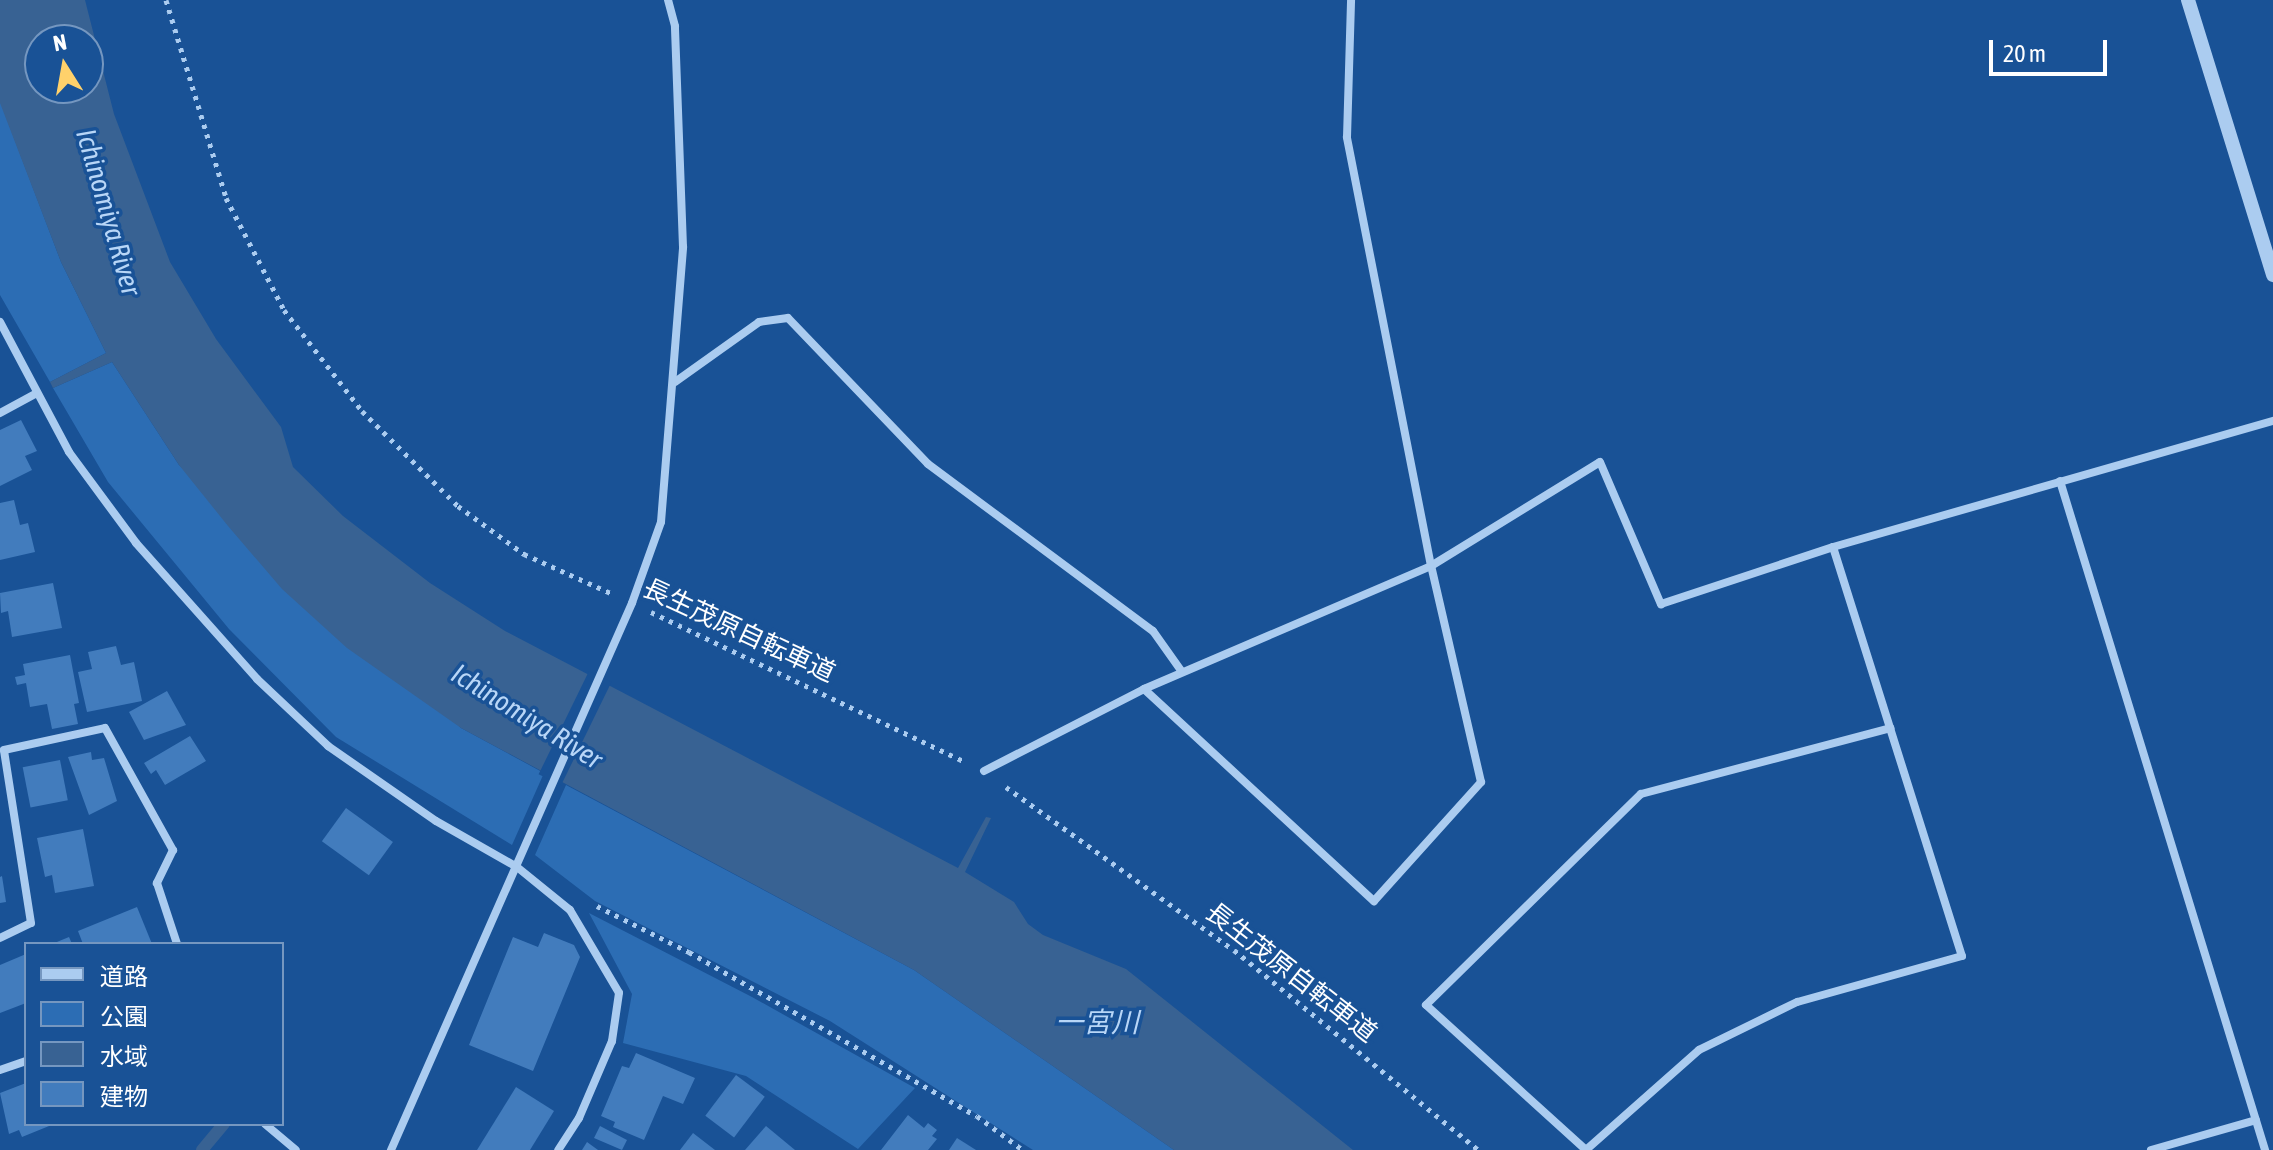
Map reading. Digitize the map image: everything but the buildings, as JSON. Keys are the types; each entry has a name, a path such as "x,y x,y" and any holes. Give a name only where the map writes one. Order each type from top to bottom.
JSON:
{"street":[{"path":"391,1150 630,607 661,522 675,382 683,247 675,26 668,0"},
{"path":"1144,689 1374,901 1481,782 1431,566 1347,137 1351,0"},
{"path":"2188,0 2273,275"},
{"path":"675,382 759,322 788,318 928,464 1153,631 1182,672"},
{"path":"0,322 69,452 136,543 257,679 328,746 436,821 517,867 570,910 619,993 612,1041 579,1118 558,1150"},
{"path":"0,413 37,393"},
{"path":"984,771 1144,689 1431,566 1600,462 1661,604 1833,547 2273,421"},
{"path":"2060,481 2265,1150"},
{"path":"1833,547 1962,956 1797,1002 1699,1050 1586,1150 1426,1005 1641,794 1890,728"},
{"path":"0,938 31,923 4,750 105,728 173,850 157,883 176,942"},
{"path":"0,1070 24,1062"},
{"path":"2151,1150 2256,1120"},
{"path":"267,1126 296,1150"}],"path":[{"name":"長生茂原自転車道","path":"166,0 226,198 284,310 362,411 458,506 524,554 630,607 984,771 1234,950 1478,1150"},
{"path":"589,902 689,952 977,1116 1023,1150"}],"green space":[{"path":"0,101 61,262 106,353 50,382 0,295"},
{"path":"112,362 179,465 461,728 544,773 512,845 336,737 229,629 108,482 53,388"},
{"path":"566,785 914,970 1174,1150 1033,1150 830,1021 595,901 535,855"},
{"path":"589,913 752,997 915,1088 858,1149 746,1076 623,1043 632,994"}],"water":[{"name":"一宮川","path":"0,0 85,0 91,24 24,24 24,104 104,104 104,75 114,114 170,262 216,339 281,427 293,467 343,516 430,583 505,631 958,868 986,817 991,818 965,872 1014,902 1028,924 1043,935 1126,969 1353,1150 1174,1150 914,970 461,728 347,648 282,589 179,465 112,362 53,388 50,382 106,353 61,262 0,103"}],"pier":[{"path":"589,671 611,682 561,785 539,774"}],"waterway":[{"path":"202,1150 222,1126"}],"water label":[{"name":"Ichinomiya River","path":"109,212"},
{"name":"Ichinomiya River","path":"527,716"}]}
